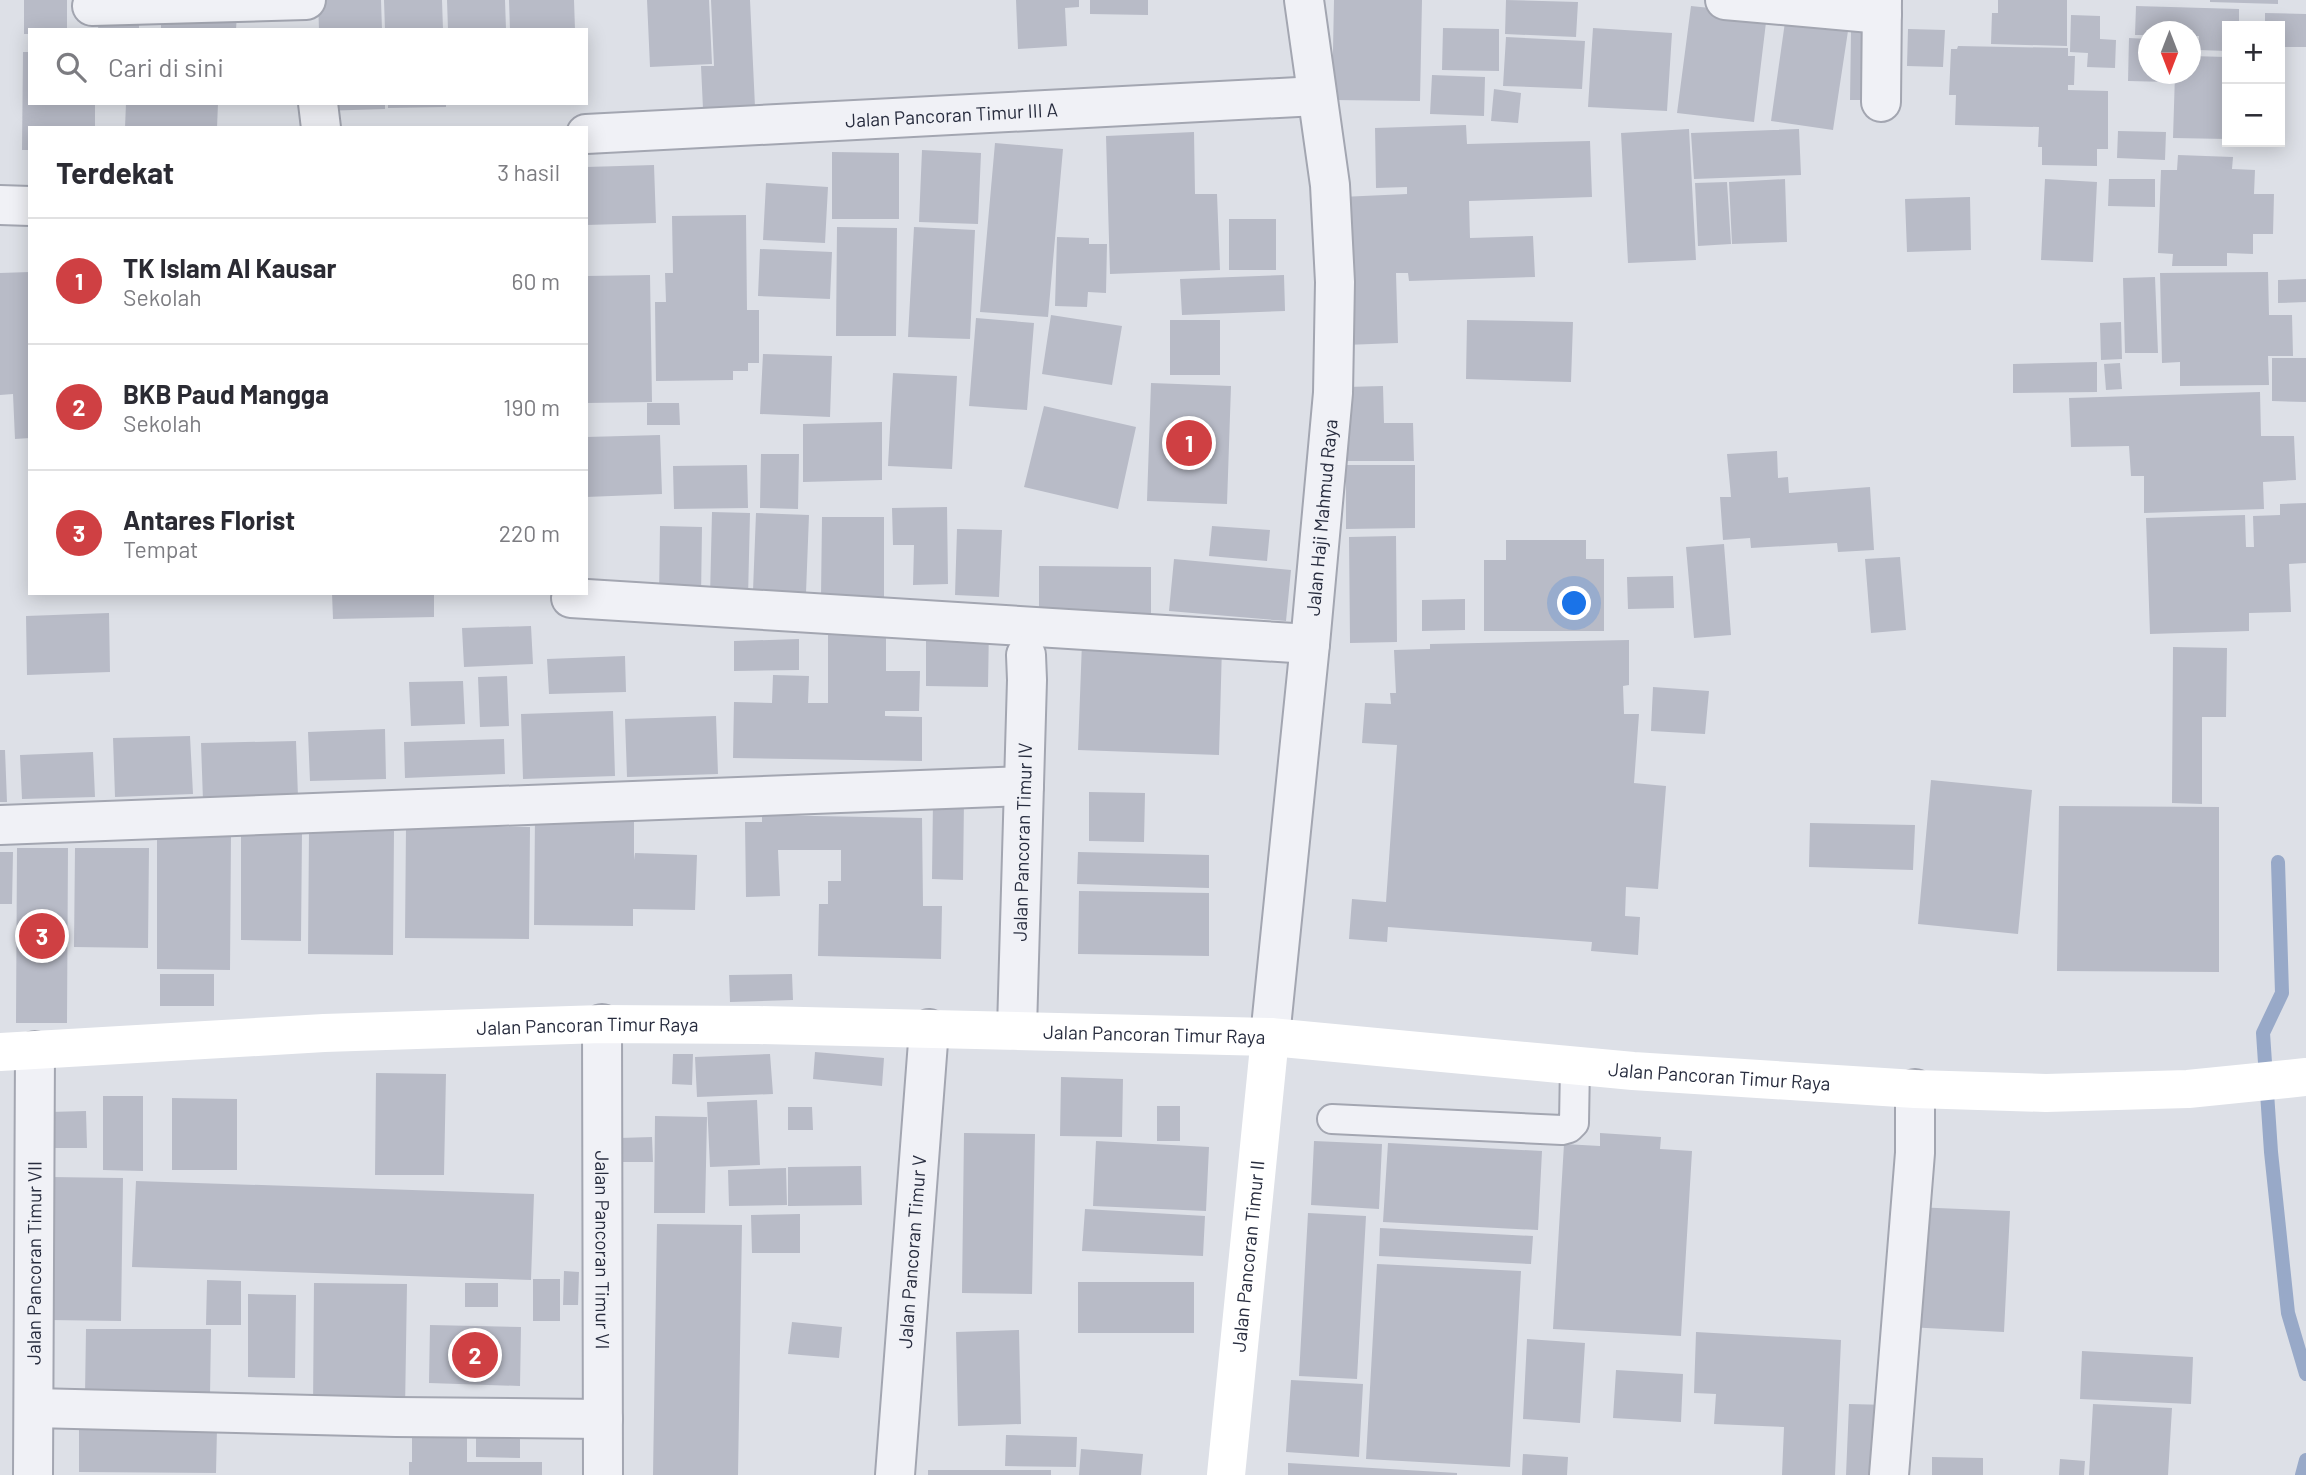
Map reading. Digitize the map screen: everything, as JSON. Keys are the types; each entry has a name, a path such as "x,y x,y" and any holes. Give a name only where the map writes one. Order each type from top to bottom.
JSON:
{"street":[{"path":"92,6 306,0 309,28"},
{"name":"Jalan Haji Mahmud Raya","path":"1270,1037 1333,393 1335,282 1330,185 1304,0"},
{"path":"1725,0 1882,7 1881,102"},
{"name":"Jalan Pancoran Timur III A","path":"588,134 1317,96"},
{"path":"318,105 321,126"},
{"path":"0,205 28,206"},
{"path":"571,598 1310,644"},
{"name":"Jalan Pancoran Timur IV","path":"1017,1029 1026,655"},
{"path":"0,825 1024,786"},
{"name":"Jalan Pancoran Timur Raya","path":"18,1051 324,1033 602,1024 758,1025 1270,1037 1575,1065 1915,1089 2046,1093 2188,1089 2306,1077"},
{"name":"Jalan Pancoran Timur VI","path":"602,1024 603,1475"},
{"name":"Jalan Pancoran Timur V","path":"895,1475 929,1029"},
{"name":"Jalan Pancoran Timur II","path":"1226,1475 1270,1037"},
{"name":"Jalan Pancoran Timur VII","path":"18,1051 34,1408 33,1475"},
{"path":"1889,1475 1915,1153 1915,1089"},
{"path":"34,1408 603,1419"}],"lane":[{"path":"1332,1119 1562,1130 1569,1128 1574,1122 1575,1065"}],"building":[{"path":"24,0 67,0 67,28 28,28 28,34 24,34"},
{"path":"318,0 381,0 382,28 319,28"},
{"path":"384,0 442,0 443,28 385,28"},
{"path":"447,0 505,0 506,28 448,28"},
{"path":"509,0 574,0 575,28 510,28"},
{"path":"647,0 709,0 712,64 650,67"},
{"path":"711,0 750,0 755,107 703,109 701,66 714,66"},
{"path":"1016,0 1079,0 1079,7 1065,8 1067,46 1018,49"},
{"path":"1090,0 1148,0 1148,15 1090,14"},
{"path":"1334,0 1422,0 1420,101 1332,100"},
{"path":"1506,0 1578,2 1576,37 1505,34"},
{"path":"1998,0 2067,0 2067,46 1991,44 1992,13 1998,13"},
{"path":"2278,0 2278,4 2210,2"},
{"path":"1691,6 1767,14 1754,122 1677,113"},
{"path":"2136,6 2239,9 2239,21 2222,21 2222,51 2201,50 2201,21 2138,21 2138,35 2135,35"},
{"path":"99,12 139,13 139,28 98,28"},
{"path":"161,13 237,13 236,28 161,28"},
{"path":"2265,13 2306,14 2306,47 2285,47 2285,21 2265,21"},
{"path":"2071,15 2100,16 2100,39 2116,40 2115,68 2087,67 2088,53 2070,52"},
{"path":"1785,22 1848,31 1833,130 1771,121"},
{"path":"1443,28 1499,29 1499,71 1442,70"},
{"path":"1593,28 1672,33 1667,111 1588,107"},
{"path":"1908,29 1945,30 1943,67 1907,66"},
{"path":"1851,31 1877,31 1876,100 1850,100"},
{"path":"1506,37 1585,41 1582,89 1503,86"},
{"path":"2129,38 2138,38 2138,81 2128,81"},
{"path":"1958,46 2068,48 2068,56 2075,56 2074,85 2068,85 2068,90 2108,91 2108,149 2097,149 2097,166 2042,165 2042,147 2038,147 2039,127 1955,125 1956,95 1949,95 1951,49 1957,49"},
{"path":"23,52 28,52 28,105 95,105 95,126 28,126 28,150 22,150"},
{"path":"2201,56 2222,57 2222,139 2173,138 2175,84 2201,84"},
{"path":"1432,75 1485,77 1484,116 1430,114"},
{"path":"1494,89 1521,93 1518,123 1491,121"},
{"path":"126,105 218,105 217,126 125,126"},
{"path":"321,105 385,105 385,109 321,111"},
{"path":"388,105 446,105 446,107 388,108"},
{"path":"1466,125 1467,144 1590,141 1592,197 1469,201 1470,238 1533,236 1535,277 1409,281 1408,273 1396,273 1398,343 1345,345 1341,197 1407,194 1407,187 1376,188 1375,128"},
{"path":"1689,129 1696,260 1628,263 1621,133"},
{"path":"1799,129 1801,175 1694,179 1691,133"},
{"path":"2118,131 2166,132 2165,160 2117,158"},
{"path":"1194,132 1195,194 1217,194 1220,270 1110,274 1106,136"},
{"path":"995,143 1063,149 1048,317 980,312"},
{"path":"922,150 981,153 978,224 919,222"},
{"path":"832,152 899,153 899,219 832,219"},
{"path":"2178,155 2233,157 2232,169 2255,170 2254,194 2274,194 2273,234 2253,234 2253,254 2227,253 2227,266 2172,266 2173,254 2158,253 2161,170 2177,170"},
{"path":"654,165 656,223 588,225 588,167"},
{"path":"1785,179 1787,242 1732,244 1729,182"},
{"path":"2045,179 2097,182 2093,262 2041,260"},
{"path":"2109,179 2155,179 2155,207 2108,206"},
{"path":"1727,182 1731,244 1698,246 1695,183"},
{"path":"766,183 828,187 825,243 763,240"},
{"path":"1970,197 1971,250 1907,252 1905,199"},
{"path":"746,215 747,310 759,310 759,363 748,363 748,371 733,371 733,380 656,381 655,302 666,302 665,273 673,273 672,216"},
{"path":"1229,219 1276,219 1276,270 1229,270"},
{"path":"837,227 897,228 896,336 836,336"},
{"path":"914,227 975,230 970,339 908,337"},
{"path":"1057,237 1089,238 1089,244 1107,244 1106,293 1088,292 1087,307 1055,306"},
{"path":"760,249 832,252 830,299 758,296"},
{"path":"28,272 28,438 15,439 13,394 0,395 0,273"},
{"path":"2268,272 2269,315 2292,315 2293,356 2268,356 2269,385 2180,386 2180,362 2162,363 2160,273"},
{"path":"650,275 652,402 588,403 588,276"},
{"path":"1284,275 1285,311 1182,315 1180,279"},
{"path":"2155,277 2158,353 2125,353 2123,278"},
{"path":"2306,279 2306,302 2278,303 2278,280"},
{"path":"1051,315 1122,326 1112,385 1042,374"},
{"path":"976,318 1034,323 1027,410 969,406"},
{"path":"1170,320 1220,320 1220,375 1170,375"},
{"path":"1467,320 1573,322 1571,382 1466,379"},
{"path":"2121,322 2122,359 2101,360 2100,323"},
{"path":"763,354 832,356 830,417 760,414"},
{"path":"2272,358 2306,358 2306,402 2272,401"},
{"path":"2097,362 2097,392 2013,393 2013,364"},
{"path":"2120,363 2122,389 2106,390 2104,364"},
{"path":"893,373 957,376 952,469 888,466"},
{"path":"1151,383 1231,386 1227,504 1147,501"},
{"path":"1383,386 1384,423 1413,423 1414,461 1341,461 1347,387"},
{"path":"2260,392 2261,436 2294,436 2296,480 2263,482 2264,509 2144,513 2144,476 2131,476 2129,446 2071,447 2069,398"},
{"path":"647,403 679,403 680,425 647,425"},
{"path":"1044,406 1136,427 1118,509 1024,487"},
{"path":"882,422 882,480 803,482 803,424"},
{"path":"660,435 662,494 588,497 588,437"},
{"path":"1777,451 1778,478 1788,477 1789,493 1870,487 1874,550 1838,552 1837,543 1751,548 1750,538 1723,540 1720,497 1731,497 1727,454"},
{"path":"761,454 799,454 798,509 760,508"},
{"path":"747,465 748,508 674,509 673,466"},
{"path":"1346,465 1415,465 1415,528 1346,529"},
{"path":"2306,503 2306,563 2289,564 2291,612 2249,613 2249,631 2150,634 2146,518 2245,515 2246,547 2254,547 2253,516 2280,515 2280,504"},
{"path":"947,507 948,584 913,585 914,545 893,545 892,508"},
{"path":"712,512 750,513 748,598 710,597"},
{"path":"756,513 809,515 806,593 753,591"},
{"path":"822,517 884,517 884,598 821,597"},
{"path":"660,526 702,527 701,598 659,598"},
{"path":"1212,526 1270,530 1267,561 1209,556"},
{"path":"957,529 1002,530 999,597 955,595"},
{"path":"1396,536 1397,642 1350,643 1349,537"},
{"path":"1506,540 1586,540 1586,559 1604,559 1604,631 1484,631 1484,560 1506,560"},
{"path":"1724,544 1731,635 1694,638 1686,547"},
{"path":"1900,557 1906,630 1871,633 1865,559"},
{"path":"1174,559 1291,570 1286,621 1169,611"},
{"path":"1039,566 1151,567 1151,616 1039,615"},
{"path":"1673,576 1674,608 1628,609 1627,577"},
{"path":"332,595 434,595 434,617 333,619"},
{"path":"1465,599 1465,630 1422,631 1422,600"},
{"path":"109,613 110,672 27,675 26,616"},
{"path":"926,625 989,626 988,687 926,686"},
{"path":"531,626 533,664 464,667 462,628"},
{"path":"828,635 886,636 886,671 920,671 919,711 885,711 885,716 922,717 922,761 733,758 734,702 772,703 773,675 809,676 808,703 828,703"},
{"path":"799,639 799,670 734,671 734,641"},
{"path":"1629,640 1629,685 1623,686 1624,714 1639,714 1634,783 1666,786 1658,889 1626,887 1625,916 1640,917 1638,955 1591,951 1592,942 1388,927 1387,942 1349,939 1352,899 1386,902 1397,745 1362,743 1365,703 1391,704 1390,693 1396,693 1394,650 1430,649 1430,644"},
{"path":"1082,642 1222,646 1219,755 1078,750"},
{"path":"2173,647 2227,648 2226,717 2202,717 2202,804 2172,803"},
{"path":"625,656 626,692 549,694 547,659"},
{"path":"507,676 509,726 480,727 478,677"},
{"path":"463,681 465,724 411,726 409,682"},
{"path":"1653,687 1709,691 1705,734 1651,731"},
{"path":"613,711 615,776 523,779 521,714"},
{"path":"716,716 718,774 627,777 625,719"},
{"path":"385,729 386,779 310,781 308,732"},
{"path":"190,736 193,794 115,797 113,738"},
{"path":"504,739 505,774 405,778 404,742"},
{"path":"296,741 298,797 203,801 201,743"},
{"path":"0,750 5,750 7,802 0,802"},
{"path":"93,752 95,797 22,799 20,755"},
{"path":"1931,780 2032,790 2018,934 1918,924"},
{"path":"1089,792 1145,793 1144,842 1089,841"},
{"path":"933,800 964,800 963,880 932,879"},
{"path":"2059,806 2219,807 2219,972 2057,971"},
{"path":"762,815 922,818 923,906 942,906 941,959 818,956 819,904 828,904 828,881 841,881 841,850 778,850 780,896 746,897 745,822 762,822"},
{"path":"535,816 634,817 634,860 635,853 697,855 695,910 633,909 633,926 534,925"},
{"path":"1810,823 1915,825 1913,870 1809,867"},
{"path":"406,826 530,827 529,939 405,938"},
{"path":"241,830 302,830 301,941 241,940"},
{"path":"309,830 394,831 393,955 308,954"},
{"path":"157,833 231,833 230,970 157,969"},
{"path":"17,848 68,848 67,1023 16,1023"},
{"path":"75,848 149,848 148,948 74,947"},
{"path":"0,852 13,852 12,904 0,904"},
{"path":"1078,852 1209,855 1209,888 1077,884"},
{"path":"1079,891 1209,893 1209,956 1078,954"},
{"path":"160,974 214,974 214,1006 160,1006"},
{"path":"792,974 793,1000 730,1002 729,975"},
{"path":"815,1052 884,1058 882,1086 813,1079"},
{"path":"673,1054 693,1054 692,1085 672,1084"},
{"path":"770,1054 773,1094 697,1097 695,1057"},
{"path":"376,1073 446,1074 444,1175 375,1175"},
{"path":"1061,1077 1123,1079 1122,1137 1060,1136"},
{"path":"103,1096 143,1096 143,1171 103,1170"},
{"path":"172,1098 237,1099 237,1170 172,1170"},
{"path":"757,1100 760,1165 710,1167 707,1102"},
{"path":"1157,1106 1180,1106 1180,1141 1157,1141"},
{"path":"788,1107 812,1107 813,1130 788,1130"},
{"path":"86,1111 87,1148 51,1148 49,1112"},
{"path":"655,1116 707,1117 705,1213 654,1213"},
{"path":"964,1133 1035,1134 1032,1294 962,1293"},
{"path":"1600,1133 1661,1137 1660,1149 1692,1151 1681,1336 1553,1329 1564,1144 1600,1146"},
{"path":"652,1137 653,1162 620,1162 619,1138"},
{"path":"1096,1141 1209,1147 1206,1211 1093,1206"},
{"path":"1314,1141 1382,1144 1379,1209 1311,1205"},
{"path":"1388,1143 1542,1151 1538,1230 1383,1222"},
{"path":"861,1166 862,1205 788,1206 788,1167"},
{"path":"786,1168 787,1205 729,1206 728,1170"},
{"path":"51,1177 123,1178 121,1321 50,1320"},
{"path":"136,1181 534,1194 531,1280 132,1267"},
{"path":"1913,1207 2010,1211 2004,1332 1907,1327"},
{"path":"1085,1209 1205,1216 1203,1256 1082,1251"},
{"path":"1308,1213 1366,1216 1357,1379 1299,1376"},
{"path":"800,1214 800,1253 752,1253 751,1215"},
{"path":"657,1224 742,1225 738,1475 653,1475"},
{"path":"1380,1228 1533,1236 1531,1264 1379,1256"},
{"path":"1377,1264 1521,1271 1510,1467 1366,1459"},
{"path":"564,1271 579,1272 578,1305 563,1305"},
{"path":"533,1279 560,1279 560,1321 533,1321"},
{"path":"207,1280 241,1281 241,1325 206,1325"},
{"path":"1078,1282 1194,1282 1194,1333 1078,1333"},
{"path":"314,1283 407,1284 405,1410 313,1409"},
{"path":"465,1283 498,1283 498,1307 465,1307"},
{"path":"248,1294 296,1295 295,1378 248,1377"},
{"path":"792,1322 842,1327 839,1358 788,1354"},
{"path":"430,1325 521,1327 520,1386 429,1383"},
{"path":"86,1329 211,1329 210,1396 85,1395"},
{"path":"1019,1330 1021,1424 958,1426 956,1332"},
{"path":"1696,1332 1841,1340 1835,1475 1782,1475 1784,1427 1714,1424 1716,1394 1694,1393"},
{"path":"1527,1339 1585,1343 1580,1423 1523,1419"},
{"path":"2082,1351 2193,1357 2191,1404 2080,1399"},
{"path":"1616,1370 1683,1374 1681,1422 1613,1418"},
{"path":"1291,1380 1363,1384 1359,1457 1286,1452"},
{"path":"1849,1404 1889,1405 1886,1475 1846,1475"},
{"path":"2093,1404 2172,1408 2168,1475 2089,1475"},
{"path":"79,1426 217,1428 216,1473 79,1472"},
{"path":"412,1427 467,1427 467,1462 542,1462 542,1475 409,1475 409,1462 412,1462"},
{"path":"476,1435 520,1435 520,1458 476,1457"},
{"path":"1006,1435 1077,1437 1076,1467 1005,1466"},
{"path":"1081,1449 1143,1454 1141,1475 1079,1475"},
{"path":"1523,1454 1568,1457 1567,1475 1522,1475"},
{"path":"1932,1457 1983,1458 1983,1475 1932,1475"},
{"path":"2060,1459 2085,1461 2084,1475 2059,1475"},
{"path":"1288,1463 1457,1473 1457,1475 1288,1475"},
{"path":"928,1470 1051,1470 1051,1475 928,1475"}],"waterway":[{"path":"2278,862 2282,993 2263,1033 2271,1152 2288,1313 2306,1374"},
{"path":"2302,1475 2306,1460"}],"place":[{"name":"TK Islam Al Kausar","path":"1189,443"},
{"name":"Antares Florist","path":"42,936"},
{"name":"BKB Paud Mangga","path":"475,1355"}]}
